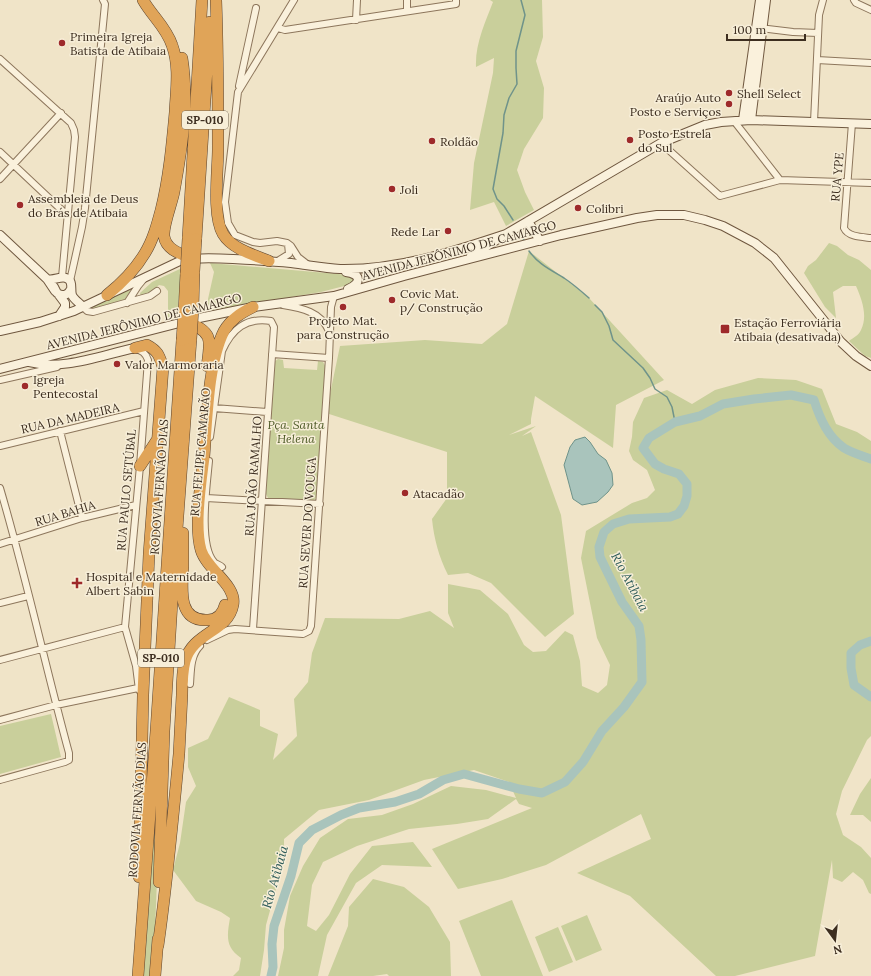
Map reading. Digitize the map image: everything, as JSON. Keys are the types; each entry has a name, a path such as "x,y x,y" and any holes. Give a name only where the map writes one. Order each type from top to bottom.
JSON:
{"highway":[{"path":"107,295 125,280 146,253 152,238 166,187 172,154 177,64 172,45 163,26 143,0"},
{"path":"150,0 173,31 182,53 185,74 186,103 174,192 164,236 167,245 173,250 191,258"},
{"path":"195,0 197,40 196,117"},
{"name":"RODOVIA FERNÃO DIAS","path":"138,976 188,314 202,0"},
{"name":"RODOVIA FERNÃO DIAS","path":"192,239 205,111 211,0"},
{"path":"216,0 218,151 217,206 219,221 223,234 228,241 248,252 273,262"},
{"path":"158,946 176,776 182,679 185,662 188,651 196,642 223,624 230,613 233,604 233,596 228,586 207,562 201,550 199,537 200,498 210,387 215,358 220,341 229,323 239,314 253,307"},
{"path":"180,489 183,523 182,598 187,612 193,618 212,620 218,618 222,613 226,601 225,594 221,586 202,564 197,552 194,513 204,386 210,342 208,335 188,314"},
{"name":"RODOVIA FERNÃO DIAS","path":"155,976 158,946 164,731 180,489 186,339"},
{"path":"135,348 147,345 156,350 163,367 149,554 141,744 138,893 140,945"},
{"path":"140,466 158,439"}],"main road":[{"path":"760,0 760,27"},
{"path":"742,120 766,0"},
{"path":"464,261 506,234 661,143 705,125 742,120 871,124"},
{"name":"AVENIDA JERÔNIMO DE CAMARGO","path":"0,369 188,314 253,307 335,295 540,241 637,218 657,215 684,215 705,220 723,226 755,243 774,258 841,342 856,356 871,366"},
{"path":"528,221 540,241"},
{"path":"0,331 59,317 174,263 191,258 219,258 329,268 363,269 384,267 463,249 506,234"},
{"path":"0,235 47,280 65,303 66,308 59,317"},
{"path":"404,276 430,267 440,259 440,254"},
{"path":"329,268 336,271 349,272 357,276 358,280 356,284 335,295"},
{"path":"47,280 65,282"},
{"path":"57,293 66,295 65,282"},
{"path":"57,293 54,284 65,282"},
{"path":"65,282 75,300 83,307"},
{"path":"28,362 39,365 77,362 135,348"}],"street":[{"path":"65,282 82,227 85,208 105,4 104,0"},
{"path":"238,92 294,0"},
{"path":"356,20 357,0"},
{"path":"407,0 407,11"},
{"path":"278,28 286,30 356,20 456,4 456,0"},
{"path":"814,122 819,15 823,0"},
{"path":"854,0 856,3 871,10"},
{"path":"256,8 238,92 225,202 228,223 235,235 248,241 260,243 277,241 287,243 298,256 310,266"},
{"path":"760,27 793,32 818,33"},
{"path":"0,59 61,113 71,123 74,130 75,137 68,216 65,282"},
{"path":"817,60 871,63"},
{"path":"0,179 61,113"},
{"path":"742,120 780,180"},
{"name":"RUA YPE","path":"852,123 844,228 846,232 871,238"},
{"path":"661,143 720,196 780,180 871,183"},
{"path":"0,152 68,216"},
{"path":"273,262 289,254 289,247 287,243"},
{"path":"127,302 147,276"},
{"path":"83,307 87,311 94,312 150,296 156,291"},
{"name":"RUA SEVER DO VOUGA","path":"253,629 303,634 309,631 311,626 331,334 331,307 335,295"},
{"path":"274,304 292,306 319,316 326,323 331,334"},
{"name":"RUA FELIPE CAMARÃO","path":"222,567 214,562 206,545 205,520 210,437 222,351 228,339 235,330 244,324 252,321 264,320 271,321 273,323"},
{"name":"RUA JOÃO RAMALHO","path":"253,629 273,323"},
{"name":"RUA PAULO SETÚBAL","path":"135,348 143,352 148,360 125,627 136,666 141,744"},
{"path":"272,354 329,358"},
{"path":"0,380 77,362"},
{"path":"214,408 267,412"},
{"name":"RUA DA MADEIRA","path":"0,446 144,411"},
{"path":"60,431 82,518"},
{"path":"0,488 15,540 69,753 69,760 65,762 0,780"},
{"path":"206,498 320,504"},
{"name":"RUA BAHIA","path":"0,544 82,518 136,505"},
{"path":"0,603 28,596"},
{"path":"0,660 125,627"},
{"path":"190,684 193,657 197,649 206,641 228,630 253,629"},
{"path":"0,720 138,688"}],"green space":[{"path":"490,0 542,0 543,37 536,61 544,88 543,118 524,149 517,170 525,192 534,210 506,226 494,202 470,210 474,163 493,73 494,58 476,67 479,42 493,2"},
{"path":"829,243 837,246 848,255 859,260 871,270 871,358 865,356 849,341 860,332 864,319 862,302 856,286 843,286 833,292 836,318 825,307 804,273 808,266 816,260"},
{"path":"529,251 589,298 664,380 616,405 613,448 535,396 531,424 509,435 536,426 522,436 531,432 561,515 574,614 545,637 491,583 468,573 448,575 437,548 432,519 447,498 447,452 326,413 340,346 425,340 482,344 507,324"},
{"path":"210,263 350,275 354,277 352,284 321,292 203,312 208,309 208,299 214,272"},
{"path":"182,268 177,315 168,318 168,291 164,286 159,285 146,297 141,297 140,293 152,282"},
{"path":"131,290 123,302 91,310 93,306 121,292"},
{"name":"Pça. Santa Helena","path":"278,359 283,360 284,368 317,370 318,361 323,362 326,367 317,496 313,502 268,498 266,494 274,362"},
{"path":"758,378 796,380 822,389 836,424 857,432 871,441 871,736 867,740 842,791 836,814 843,835 861,847 871,858 871,894 869,893 863,880 853,872 842,882 833,878 832,860 815,956 735,976 716,976 630,896 577,873 651,839 641,814 546,865 502,879 458,889 432,849 532,808 519,804 516,799 488,819 409,829 357,846 323,862 312,885 307,926 316,931 329,915 350,874 372,846 413,842 432,867 382,865 356,883 327,935 318,976 278,976 284,948 284,930 290,896 303,866 320,838 348,819 382,815 413,804 451,786 486,790 516,798 509,782 474,770 424,780 369,800 319,810 284,839 284,860 266,925 260,976 233,976 239,970 241,958 232,950 228,941 230,918 221,912 196,901 173,870 180,843 186,802 196,786 188,767 188,748 208,739 229,697 260,710 260,726 278,734 273,760 297,736 294,699 308,682 312,653 325,618 399,619 430,611 454,628 448,613 448,584 480,590 508,614 524,645 533,652 546,651 565,631 573,635 580,661 582,686 598,693 607,685 610,665 597,638 581,558 586,531 632,503 647,498 655,490 647,470 633,460 629,451 633,422 644,398 667,390 692,404 715,390"},
{"path":"51,714 61,757 0,774 0,726"},
{"path":"159,748 157,890 154,948 152,976 143,976"},
{"path":"871,778 871,822 863,815 850,815 860,794"},
{"path":"373,879 404,887 429,907 450,942 451,976 389,976 387,974 373,976 328,976 348,926 349,907"},
{"path":"512,900 543,976 481,976 459,921"},
{"path":"587,915 602,950 576,961 561,926"},
{"path":"558,927 573,962 549,972 535,937"}],"water":[{"path":"585,437 598,454 606,460 612,473 613,485 597,502 582,505 573,499 564,465 570,447 575,440"}],"waterway":[{"path":"513,220 504,206 497,199 493,189 503,133 504,115 509,98 517,84 516,51 525,15 521,0"},
{"path":"520,234 524,240"},
{"path":"529,251 541,263 567,280 589,298"},
{"path":"595,305 602,312 609,326 613,340 643,368 655,389 667,397 672,407 675,422"},
{"name":"Rio Atibaia","path":"271,976 273,967 272,944 274,926 291,876 299,843 312,830 341,815 359,808 395,802 419,794 443,780 464,774 519,789 542,793 565,782 583,762 602,731 624,707 642,682 641,640 639,626 622,602 600,557 599,547 604,532 613,524 629,519 670,517 678,514 684,506 687,496 687,484 679,474 655,464 643,448 649,438 675,422 700,416 723,404 791,395 814,400 822,421 833,439 847,450 871,459"},
{"name":"Rio Atibaia","path":"871,641 860,645 851,653 851,668 854,685 871,697"}],"place":[{"name":"Primeira Igreja Batista de Atibaia","path":"62,43"},
{"name":"Shell Select","path":"729,93"},
{"name":"Araújo Auto Posto e Serviços","path":"729,104"},
{"name":"Posto Estrela do Sul","path":"630,140"},
{"name":"Roldão","path":"432,141"},
{"name":"Joli","path":"392,189"},
{"name":"Assembleia de Deus do Brás de Atibaia","path":"20,205"},
{"name":"Colibri","path":"578,208"},
{"name":"Rede Lar","path":"448,231"},
{"name":"Covic Mat. p/ Construção","path":"392,300"},
{"name":"Projeto Mat. para Construção","path":"343,307"},
{"name":"Estação Ferroviária Atibaia (desativada)","path":"725,329"},
{"name":"Valor Marmoraria","path":"117,364"},
{"name":"Igreja Pentecostal","path":"25,386"},
{"name":"Atacadão","path":"405,493"},
{"name":"Hospital e Maternidade Albert Sabin","path":"77,583"}]}
